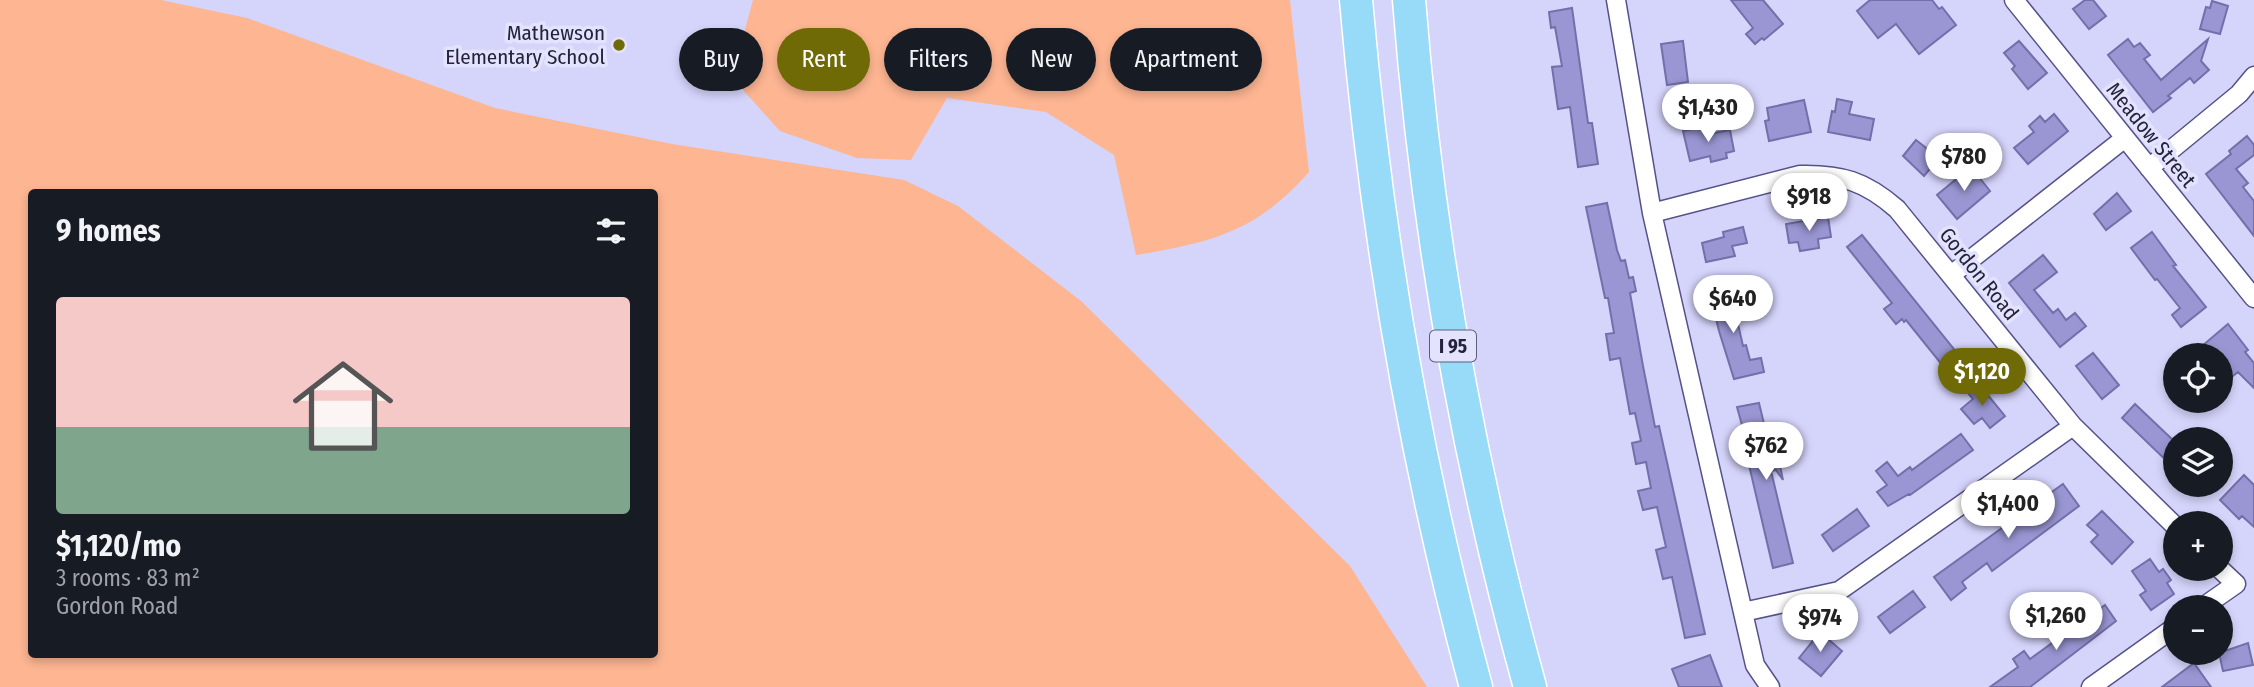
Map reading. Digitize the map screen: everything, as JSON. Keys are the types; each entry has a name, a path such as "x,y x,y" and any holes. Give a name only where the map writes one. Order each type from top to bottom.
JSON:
{"highway":[{"name":"I 95","path":"1356,0 1373,171 1399,346 1444,565 1476,687"},
{"name":"I 95","path":"1409,0 1430,193 1457,373 1480,488 1530,687"}],"street":[{"path":"1616,0 1652,213 1755,665 1770,687"},
{"name":"Meadow Street","path":"2014,0 2254,298"},
{"path":"2149,168 2239,94 2254,76"},
{"path":"1951,275 2124,138"},
{"name":"Gordon Road","path":"1652,213 1800,175 1823,174 1843,178 1874,190 1897,209 2073,426 2163,514"},
{"path":"1743,612 1839,591 2073,426"},
{"path":"2220,595 2236,584 2233,581"},
{"path":"2091,687 2163,636"}],"shaded area":[{"path":"0,0 161,0 247,18 495,108 672,144 904,180 958,206 1081,301 1350,566 1427,687 0,687"},
{"path":"753,0 1290,0 1309,172 1270,208 1231,231 1188,245 1136,255 1114,155 1046,112 947,98 911,160 857,158 780,131 744,91 763,91 763,28 745,28"}],"building":[{"path":"1731,0 1763,0 1783,24 1755,44 1746,34 1753,28"},
{"path":"1870,0 1932,0 1939,9 1942,7 1956,25 1919,54 1896,24 1878,38 1857,11"},
{"path":"2085,0 2093,0 2106,16 2089,29 2073,9"},
{"path":"2212,1 2228,6 2220,34 2200,29 2206,7 2210,8"},
{"path":"1572,8 1588,123 1592,123 1598,164 1578,167 1570,107 1558,109 1552,67 1562,66 1555,27 1551,28 1549,12"},
{"path":"2128,39 2134,47 2140,43 2150,55 2144,59 2161,80 2208,39 2201,61 2209,70 2194,83 2190,78 2153,112 2108,55"},
{"path":"1683,41 1688,82 1667,85 1661,44"},
{"path":"2019,41 2047,73 2028,89 2012,69 2015,66 2004,53"},
{"path":"1837,99 1852,102 1849,114 1874,119 1870,140 1828,132"},
{"path":"1804,100 1811,132 1769,141 1765,121 1769,120 1767,108"},
{"path":"2054,114 2068,131 2028,164 2014,148 2034,132 2029,126 2040,116 2045,122"},
{"path":"1707,126 1709,134 1730,130 1734,151 1726,153 1727,158 1711,162 1710,156 1690,161 1683,131"},
{"path":"2247,136 2254,145 2254,155 2236,169 2248,183 2243,187 2254,201 2254,236 2206,174 2231,154 2229,151"},
{"path":"1916,140 1939,158 1924,176 1903,156"},
{"path":"1971,167 1990,191 1957,219 1937,195"},
{"path":"2117,193 2131,211 2106,230 2094,214"},
{"path":"1607,203 1617,250 1621,261 1625,260 1629,278 1633,277 1636,291 1630,293 1655,427 1659,426 1705,634 1685,638 1672,577 1663,579 1656,550 1666,547 1657,507 1643,510 1638,491 1651,488 1646,462 1636,464 1632,443 1641,441 1635,413 1630,414 1620,358 1610,360 1606,334 1614,333 1586,207"},
{"path":"1828,217 1831,237 1818,239 1819,248 1800,251 1798,242 1789,243 1786,224"},
{"path":"1743,227 1747,243 1732,246 1735,256 1706,262 1702,243 1724,237 1723,232"},
{"path":"2152,232 2176,265 2173,266 2206,307 2181,327 2172,315 2180,308 2131,248"},
{"path":"1862,235 1962,359 1947,371 1906,320 1904,322 1902,319 1896,324 1884,309 1892,303 1847,247"},
{"path":"2043,255 2057,272 2034,290 2053,313 2058,309 2066,320 2075,313 2086,326 2060,347 2009,283"},
{"path":"1729,285 1743,346 1746,345 1750,360 1761,358 1764,372 1734,379 1709,290"},
{"path":"2228,324 2248,350 2245,352 2254,363 2254,388 2238,372 2233,376 2233,343 2206,343"},
{"path":"2093,353 2119,385 2102,399 2076,366"},
{"path":"1978,383 2005,416 1990,428 1982,418 1974,424 1961,409 1973,399 1967,392"},
{"path":"1759,403 1766,432 1772,430 1783,480 1776,470 1771,471 1793,563 1773,568 1749,465 1753,464 1747,436 1737,407"},
{"path":"2135,404 2163,431 2163,457 2122,418"},
{"path":"1961,434 1973,450 1910,495 1888,506 1877,492 1887,485 1876,471 1887,462 1898,476 1910,467 1912,470"},
{"path":"2244,475 2254,485 2254,527 2242,516 2239,519 2220,500 2223,497 2233,497 2233,486"},
{"path":"2063,484 2079,506 1992,571 1987,563 1962,582 1966,588 1951,600 1934,577"},
{"path":"1857,509 1869,526 1833,551 1822,535"},
{"path":"2102,511 2133,542 2112,564 2091,542 2098,535 2087,525"},
{"path":"2150,559 2159,572 2163,569 2163,581 2170,581 2167,583 2174,594 2163,595 2163,602 2151,610 2140,595 2146,591 2132,571"},
{"path":"1913,591 1925,607 1890,633 1878,617"},
{"path":"2105,605 2116,621 2030,687 1990,687 2018,667 2013,659 2024,651 2030,659"},
{"path":"1820,632 1842,651 1821,676 1799,658"},
{"path":"2248,643 2253,665 2223,671 2222,665 2233,665 2233,648"},
{"path":"1710,655 1722,687 1679,687 1672,669"},
{"path":"2191,665 2195,665 2211,687 2162,687"}],"place":[{"name":"Mathewson Elementary School","path":"619,45"}]}
